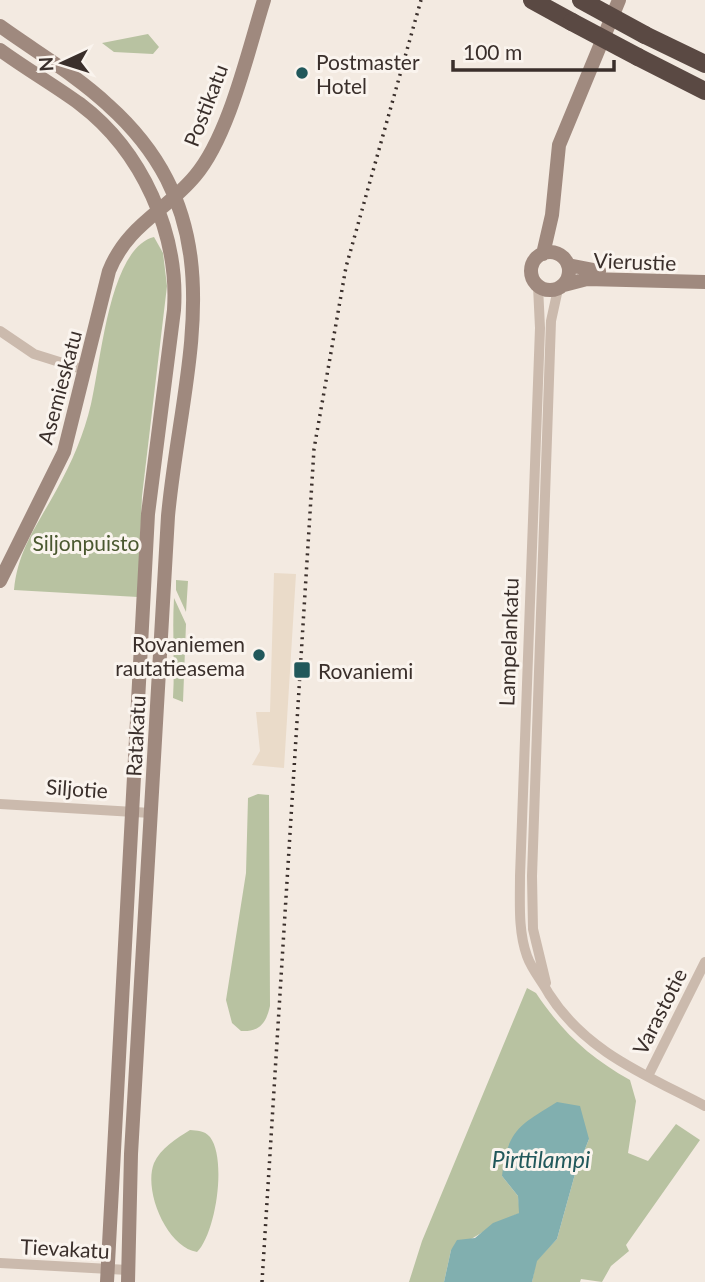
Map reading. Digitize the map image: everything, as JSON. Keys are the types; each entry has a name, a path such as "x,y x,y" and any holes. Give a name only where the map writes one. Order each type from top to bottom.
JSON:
{"highway":[{"path":"532,0 705,91"},
{"path":"581,0 705,64"}],"main road":[{"name":"Postikatu","path":"158,209 174,196 207,159 223,125 264,0"},
{"path":"552,215 566,261 568,278 561,287 548,290 537,286 531,275 531,267 543,254 552,215 554,176 563,132 619,0"},
{"name":"Ratakatu","path":"0,26 109,106 157,164 174,196 187,233 195,303 169,503 131,1154 128,1276"},
{"name":"Ratakatu","path":"0,50 80,105 106,128 135,166 158,209 170,247 175,293 148,514 107,1276"},
{"name":"Asemieskatu","path":"0,581 59,466 109,271 118,248 158,209"},
{"path":"543,254 552,252 566,261"},
{"name":"Vierustie","path":"566,261 587,271 671,275 705,273"},
{"name":"Vierustie","path":"561,287 587,279 705,282"}],"street":[{"name":"Lampelankatu","path":"537,286 540,328 520,904 527,956 549,993 585,1038 613,1058 705,1106"},
{"name":"Lampelankatu","path":"549,993 535,943 532,904 551,321 561,287"},
{"path":"0,331 34,354 85,370"},
{"name":"Siljotie","path":"0,804 151,813"},
{"name":"Varastotie","path":"648,1076 705,962"},
{"name":"Tievakatu","path":"0,1264 128,1276"}],"green space":[{"path":"148,34 159,47 153,54 114,52 102,43"},
{"name":"Siljonpuisto","path":"154,237 163,253 167,286 142,496 138,597 14,590 24,549 68,469 85,426 109,309 117,284 127,262 139,246"},
{"path":"176,580 188,581 186,612 176,590"},
{"path":"174,598 186,624 183,702 173,698"},
{"path":"258,794 269,795 270,1006 261,1026 241,1031 232,1023 226,1000 246,873 248,798"},
{"path":"527,988 536,993 577,1042 630,1080 636,1101 628,1153 648,1161 676,1124 700,1140 626,1245 629,1251 611,1266 602,1282 581,1279 580,1282 532,1282 536,1261 557,1239 575,1174 589,1139 502,1176 518,1196 520,1213 451,1250 444,1282 409,1282 422,1241"},
{"path":"190,1130 203,1132 210,1137 218,1162 214,1213 204,1243 197,1252 186,1248 167,1229 155,1202 151,1175 160,1153"}],"shaded area":[{"path":"274,573 296,574 284,768 252,765 260,751 256,712 270,712"}],"water":[{"name":"Pirttilampi","path":"557,1102 580,1106 589,1139 575,1174 557,1239 537,1261 532,1282 444,1282 451,1250 457,1240 475,1238 493,1223 519,1213 518,1196 502,1176 508,1148 524,1124"}],"railway":[{"path":"262,1282 314,449 346,267 421,0"}],"place":[{"name":"Postmaster Hotel","path":"302,73"},
{"name":"Rovaniemen rautatieasema","path":"259,655"},
{"name":"Rovaniemi","path":"302,670"}]}
